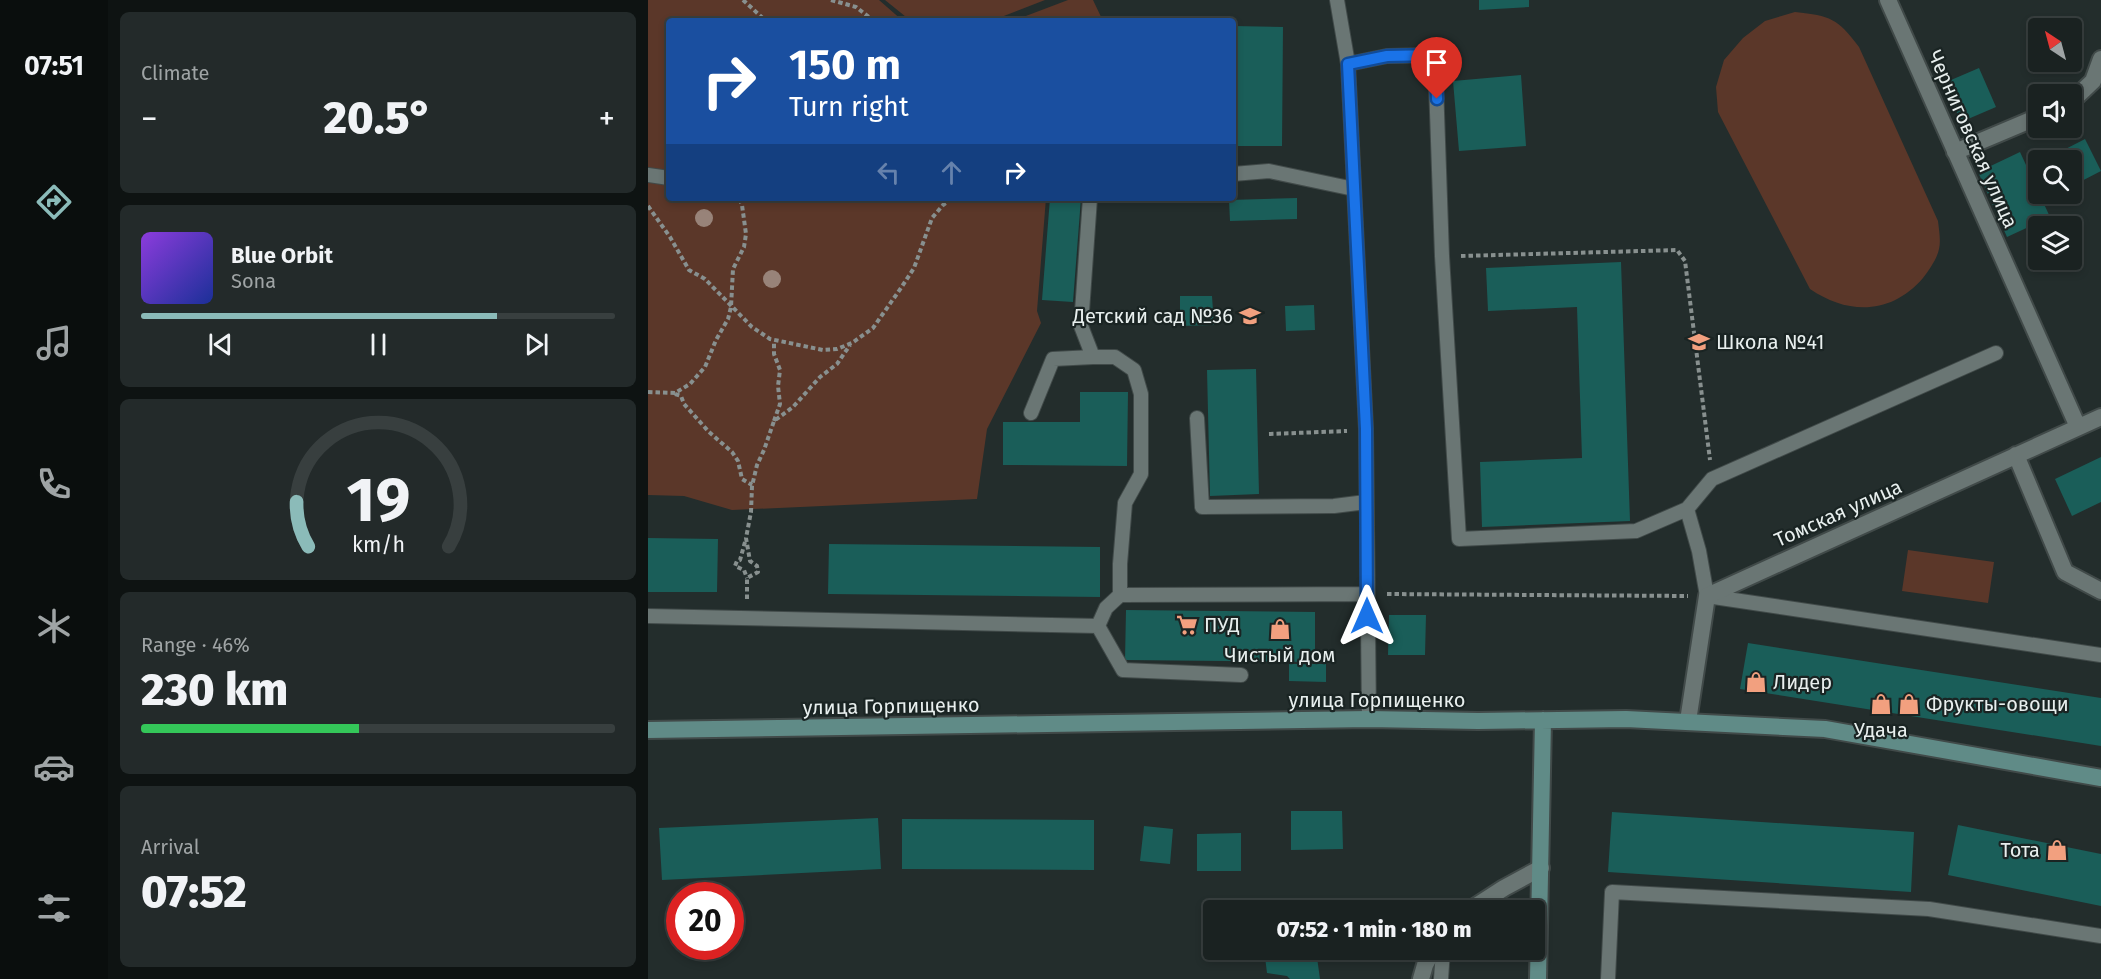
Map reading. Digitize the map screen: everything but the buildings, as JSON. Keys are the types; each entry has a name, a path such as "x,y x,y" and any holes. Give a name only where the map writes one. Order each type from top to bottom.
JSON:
{"main road":[{"name":"улица Горпищенко","path":"648,730 1626,718 1825,729 2101,778"},
{"path":"1538,979 1543,720"}],"street":[{"name":"Черниговская улица","path":"1888,0 2078,428"},
{"path":"2082,91 2093,81 2101,59"},
{"path":"1956,152 2028,121"},
{"name":"Томская улица","path":"1707,596 2101,417"},
{"path":"2016,455 2065,572 2101,591"},
{"path":"1688,721 1707,596"},
{"path":"1485,900 1541,868"},
{"path":"1421,979 1428,960"}],"lane":[{"path":"1337,0 1348,64 1366,429 1369,720"},
{"path":"1348,64 1387,56 1435,55 1442,256 1459,539 1636,531 1687,509 1712,479 1996,353"},
{"path":"1236,174 1269,171 1354,189"},
{"path":"648,176 666,178"},
{"path":"1090,201 1081,326 1093,357"},
{"path":"1031,413 1053,359 1115,357 1134,370 1141,394 1141,474 1125,503 1120,595"},
{"path":"1197,418 1202,507 1334,506 1366,502"},
{"path":"1687,509 1699,551 1707,596 2101,655"},
{"path":"1098,626 1106,608 1120,595 1367,594"},
{"path":"648,616 1098,626"},
{"path":"1098,626 1123,670 1241,675"},
{"path":"1608,979 1612,892 1929,909 2101,936"},
{"path":"1442,979 1443,960"}],"path":[{"path":"743,0 763,18"},
{"path":"831,0 856,7 870,18"},
{"path":"675,393 690,384 705,367 728,319 731,307 732,269 744,247 746,234 740,201"},
{"path":"648,206 689,270 705,279 752,327 770,339 823,350 837,350 852,343 873,328 914,268 932,218 949,201"},
{"path":"1442,256 1677,250 1685,261 1712,479"},
{"path":"748,618 747,579 744,570 735,566 740,560 746,538 753,497 752,486 757,465 780,404 778,386 780,370 774,354 774,340"},
{"path":"774,421 793,407 820,377 837,364 852,343"},
{"path":"648,392 675,393 681,396 684,404 709,432 732,452 738,461 742,479 752,486"},
{"path":"1269,435 1366,429"},
{"path":"746,538 750,561 757,566 758,572 747,579"},
{"path":"1367,594 1707,596"}],"shaded area":[{"path":"648,0 879,0 900,18 666,18 666,201 1046,201 1037,311 1041,323 987,429 977,499 732,510 684,496 648,495"},
{"path":"885,0 1045,0 999,18 907,18"},
{"path":"1068,0 1093,0 1102,18 1021,18"},
{"path":"1795,12 1832,20 1845,30 1859,47 1938,221 1940,246 1930,268 1911,290 1883,305 1854,307 1824,298 1810,289 1718,112 1716,87 1724,60 1743,38 1765,21"},
{"path":"1908,550 1994,562 1988,603 1902,591"}],"place":[{"name":"Детский сад №36","path":"1250,316"},
{"name":"Школа №41","path":"1699,342"},
{"name":"ПУД","path":"1187,625"},
{"name":"Чистый дом","path":"1280,629"},
{"name":"Лидер","path":"1756,682"},
{"name":"Удача","path":"1881,704"},
{"name":"Фрукты-овощи","path":"1909,704"},
{"name":"Тота","path":"2057,850"}],"route":[{"path":"1367,616 1366,429 1348,64 1387,56 1435,55 1437,99"}]}
